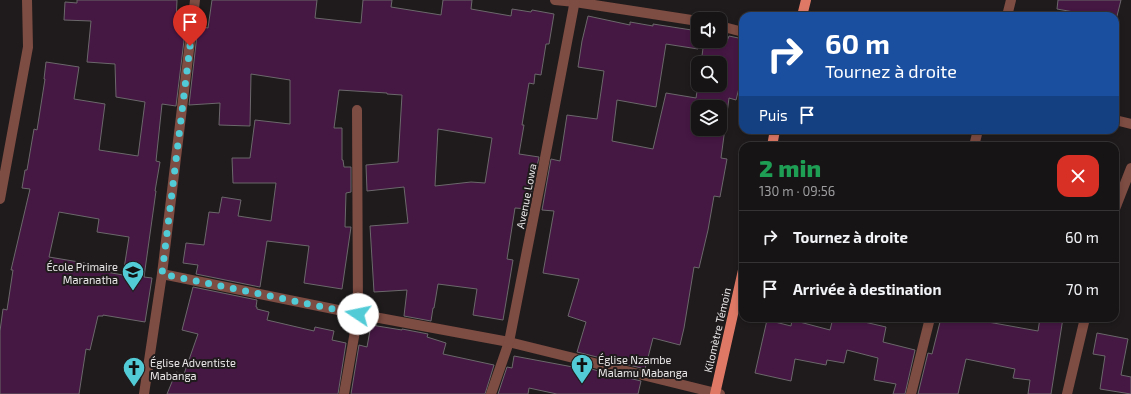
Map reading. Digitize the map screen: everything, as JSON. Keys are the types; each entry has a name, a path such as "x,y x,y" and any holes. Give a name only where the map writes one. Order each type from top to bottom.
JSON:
{"main road":[{"path":"803,12 806,0"},
{"name":"Kilomètre Témoin","path":"716,394 739,288"}],"street":[{"path":"0,198 28,47 27,0"},
{"path":"144,394 162,274 195,0"},
{"path":"555,0 575,1 691,20"},
{"path":"1008,12 1011,0"},
{"name":"Avenue Lowa","path":"491,394 509,342 575,1"},
{"path":"727,28 739,31"},
{"path":"344,394 358,314 357,110"},
{"path":"1119,121 1131,124"},
{"path":"1119,199 1131,168"},
{"path":"162,274 358,314 509,342 716,394"},
{"path":"911,394 929,322"},
{"path":"1068,394 1084,322"}],"building":[{"path":"77,0 177,0 176,23 186,24 176,106 162,104 156,161 160,162 144,277 152,278 145,322 103,315 98,316 90,350 86,349 79,394 0,394 0,331 3,309 7,310 13,270 11,270 30,189 22,188 25,170 27,170 34,129 37,130 45,79 46,62 79,67 74,99 105,104 99,150 138,156 145,102 116,97 115,64 87,62 91,21 64,20 65,2 77,3","holes":["59,212 99,219 97,232 129,237 123,275 84,268 85,263 49,257"]},
{"path":"212,0 317,0 315,18 361,23 363,0 392,0 391,7 441,15 443,0 472,0 471,9 511,16 512,9 531,12 532,10 554,14 549,44 546,44 541,75 535,74 534,84 529,83 522,125 524,125 519,154 539,157 528,209 515,208 507,259 513,260 503,320 473,315 477,289 438,284 431,321 404,316 407,290 374,292 370,226 408,223 404,187 367,191 366,165 398,162 402,95 339,90 334,128 342,128 342,160 344,167 351,167 351,192 346,193 345,227 351,227 342,289 304,283 309,246 267,241 260,287 196,274 198,265 183,263 186,243 204,245 209,212 219,213 222,197 241,200 238,216 271,221 276,183 233,183 232,158 250,158 255,120 290,124 290,80 251,74 250,126 219,125 220,103 189,105 198,26 208,28","holes":["438,129 492,138 485,183 471,182 435,186"]},
{"path":"1058,0 1121,0 1118,12 1074,12 1057,9"},
{"path":"588,16 630,25 630,22 691,30 691,48 666,44 656,107 617,100 612,141 653,149 666,93 696,98 697,92 727,92 727,56 702,56 703,48 727,48 729,36 739,38 739,88 736,100 729,98 727,113 727,100 691,100 691,136 724,136 721,158 727,159 720,197 714,196 699,268 694,267 680,345 653,338 645,369 577,352 586,322 568,316 579,279 543,273 554,211 542,210 551,159 560,161 567,115 597,119 604,71 578,67"},
{"path":"193,287 257,300 257,309 269,312 267,320 314,331 315,327 334,331 332,340 346,343 338,394 167,394 176,372 184,374 198,334 182,330"},
{"path":"767,322 775,322 791,326 792,322 800,322 830,330 832,322 864,322 886,327 883,342 915,350 905,394 893,394 896,384 874,380 878,358 847,350 844,363 827,360 826,365 795,359 791,381 755,373"},
{"path":"940,322 988,322 1038,331 1039,322 1062,322 1051,394 1028,394 1030,380 1013,378 1015,369 966,359 958,394 918,394 928,353 932,354"},
{"path":"371,325 428,334 427,337 446,343 443,354 494,365 485,394 351,394 359,345 367,347"},
{"path":"1097,333 1128,339 1121,375 1131,377 1131,394 1100,389 1105,356 1093,354"},
{"path":"514,356 573,367 574,365 641,381 638,394 557,394 529,388 528,394 498,394 507,367 512,368"}],"place":[{"name":"École Primaire Maranatha","path":"133,292"},
{"name":"Église Nzambe Malamu Mabanga","path":"582,384"},
{"name":"Église Adventiste Mabanga","path":"134,388"}],"route":[{"path":"190,46 162,274 358,314"}]}
